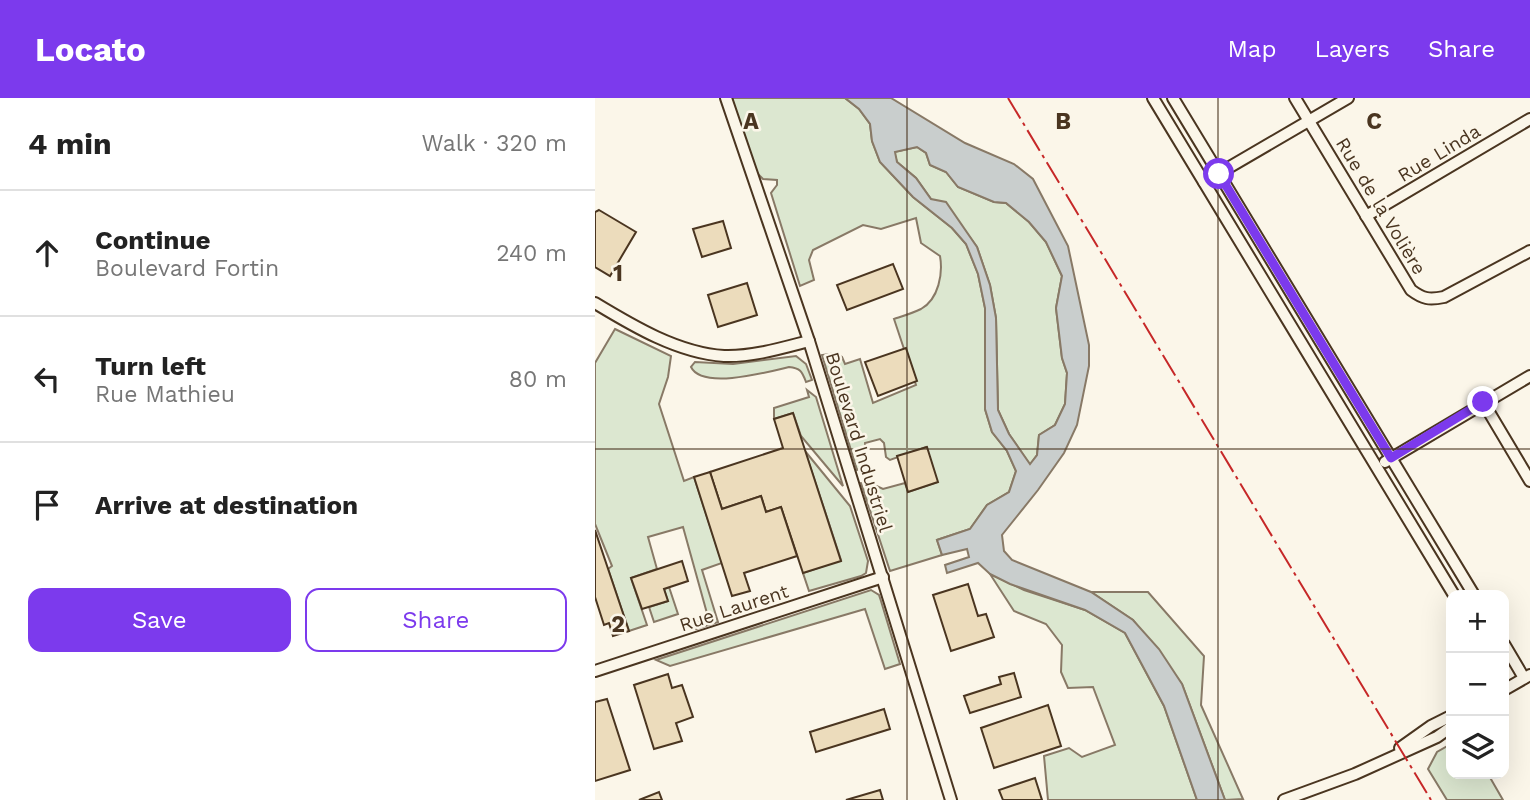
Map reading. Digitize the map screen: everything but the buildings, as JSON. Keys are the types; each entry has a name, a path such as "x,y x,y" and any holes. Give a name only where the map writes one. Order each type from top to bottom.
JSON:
{"street":[{"name":"Boulevard Industriel","path":"726,98 809,341 951,800"},
{"path":"1153,98 1451,590"},
{"path":"1173,98 1471,590"},
{"name":"Rue de la Volière","path":"1295,98 1411,290 1421,298 1430,300 1444,297 1530,251"},
{"path":"1204,182 1348,98"},
{"name":"Rue Linda","path":"1366,216 1530,119"},
{"path":"1269,288 1283,280"},
{"path":"595,303 676,344 702,352 725,356 809,341"},
{"path":"1377,467 1530,376"},
{"path":"1328,386 1343,378"},
{"path":"1483,402 1530,481"},
{"path":"1443,577 1458,568"},
{"name":"Rue Laurent","path":"595,671 883,577"},
{"path":"1509,651 1527,676 1509,684"},
{"path":"1378,763 1446,718"},
{"path":"1284,800 1378,763 1446,731"}],"green space":[{"path":"728,98 845,98 859,109 870,124 872,141 880,162 913,197 952,228 966,244 978,274 985,308 985,409 992,432 1007,451 1016,471 1009,492 987,505 970,529 937,540 942,555 890,571 861,483 868,482 883,489 905,483 908,492 937,482 926,447 890,460 886,457 884,443 880,439 865,443 867,464 857,470 822,355 836,353 842,357 845,364 860,359 873,403 916,385 894,319 921,309 932,299 940,278 940,256 921,243 916,218 881,229 863,225 813,250 809,260 814,280 800,286 771,193 777,180 763,179 755,171"},
{"path":"917,147 926,153 930,165 946,172 958,187 994,202 1006,203 1029,222 1046,242 1062,276 1056,308 1062,358 1067,373 1065,404 1055,425 1039,435 1037,455 1030,465 1009,434 998,410 996,318 990,285 977,247 962,227 931,199 916,178 897,162 894,152"},
{"path":"615,329 671,356 668,377 659,404 684,481 694,477 722,563 702,570 718,622 696,629 694,623 708,617 683,527 648,537 657,569 631,578 647,625 629,631 608,569 612,566 595,524 595,363"},
{"path":"796,356 806,364 812,380 806,382 800,371 789,367 736,378 721,378 698,374 691,367 695,362 733,364"},
{"path":"807,390 816,397 843,486 801,436 793,413 774,419 774,408 809,397"},
{"path":"805,451 850,506 868,561 866,573 861,576 809,591 803,573 841,560"},
{"path":"990,574 1024,590 1085,610 1125,633 1164,706 1197,800 1048,800 1044,756 1069,748 1082,757 1115,745 1093,687 1068,688 1061,672 1062,645 1046,624 1014,611"},
{"path":"669,587 678,614 654,622 649,607 668,601 664,589"},
{"path":"871,590 879,595 900,664 885,669 865,609 670,666 656,660"},
{"path":"1091,592 1148,592 1204,656 1201,705 1243,799 1225,800 1182,684 1133,620"},
{"path":"1446,747 1446,779 1491,779 1503,800 1447,800 1428,769 1437,752"}],"shaded area":[{"path":"845,98 891,98 965,143 1014,164 1033,179 1068,246 1089,345 1089,366 1077,425 1064,453 1002,535 1004,551 1012,560 1091,592 1133,620 1159,649 1182,684 1225,800 1197,800 1164,706 1125,633 1085,610 1010,584 990,574 978,563 947,573 945,565 969,557 967,549 942,555 937,540 970,529 987,505 1009,492 1016,471 1007,451 992,432 985,409 985,308 978,274 966,244 952,228 913,197 880,162 872,141 870,124 859,109","holes":["917,147 926,153 930,165 946,172 958,187 994,202 1006,203 1029,222 1046,242 1062,276 1056,308 1062,358 1067,373 1065,404 1055,425 1039,435 1037,455 1030,464 1009,434 998,410 996,318 990,285 977,247 946,202 931,199 916,178 897,162 895,152"]}],"power":[{"path":"1008,98 1431,800"}],"route":[{"path":"1219,174 1391,458 1483,402"}]}
